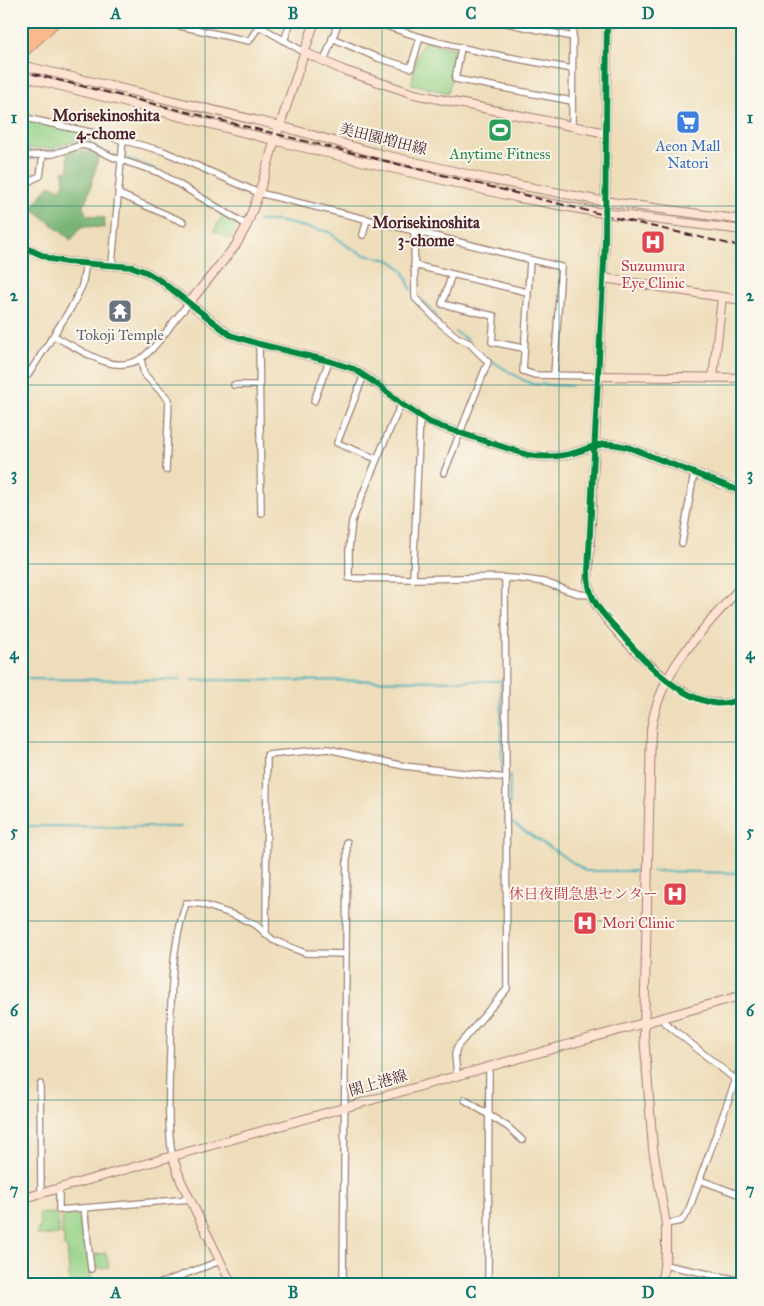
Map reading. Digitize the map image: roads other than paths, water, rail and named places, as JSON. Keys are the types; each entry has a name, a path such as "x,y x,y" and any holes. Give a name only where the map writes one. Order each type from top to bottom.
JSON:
{"highway":[{"path":"21,41 42,21"},
{"path":"21,54 56,21"}],"street":[{"path":"157,21 249,41 259,26"},
{"path":"251,21 304,52 324,61 371,80 414,94 606,133"},
{"path":"284,41 291,21"},
{"path":"54,336 107,362 131,363 141,359 150,352 236,245 247,225 315,21"},
{"path":"324,61 339,21"},
{"path":"374,21 420,37 461,48 572,69"},
{"path":"496,21 573,37"},
{"path":"572,127 573,21"},
{"path":"607,21 606,213 588,571 591,594 597,606 626,641 667,680 687,693 715,704 728,703 743,698"},
{"path":"332,38 378,58 411,68 420,37"},
{"path":"461,48 455,79 572,101"},
{"name":"美田園増田線","path":"21,65 280,126 376,153 442,168 606,202 743,220"},
{"name":"美田園増田線","path":"21,76 275,140 514,197 606,213 743,230"},
{"path":"21,117 163,151 259,193 562,267 554,375"},
{"path":"112,264 123,140"},
{"path":"21,156 53,154 82,145 91,147 160,173 247,225"},
{"path":"21,185 40,176 43,154"},
{"path":"119,194 183,222"},
{"path":"363,235 367,219"},
{"path":"414,231 414,298 457,338 469,344 488,362 444,473"},
{"path":"21,246 51,259 112,264 133,267 146,272 161,280 230,335 354,369 420,416 459,433 539,457 564,456 608,444 630,448 743,492"},
{"path":"530,260 522,371 535,375 743,378"},
{"path":"21,379 28,375 71,308 82,286 86,263"},
{"path":"414,265 527,292"},
{"path":"452,274 442,304 494,316 492,342 523,348"},
{"path":"604,278 743,300"},
{"path":"713,378 722,297"},
{"path":"259,344 261,513"},
{"path":"141,359 144,374 170,400 166,470"},
{"path":"314,401 329,361"},
{"path":"364,375 338,443 377,459"},
{"path":"234,385 260,385"},
{"path":"401,404 352,521 349,549 349,578 506,578 545,582 582,595 591,594"},
{"path":"413,579 420,416"},
{"path":"682,543 694,473"},
{"path":"457,1075 455,1055 457,1047 507,989 506,578"},
{"path":"661,1285 666,1254 666,1224 653,1149 644,1023 652,720 657,703 673,668 689,645 743,584"},
{"path":"266,935 267,755 318,749 404,766 506,778"},
{"path":"343,1285 346,842"},
{"path":"232,1285 180,1181 172,1156 168,1110 172,966 186,903 201,904 256,925 273,940 305,953 345,954"},
{"name":"閖上港線","path":"21,1198 743,995"},
{"path":"662,1017 664,1022 736,1080 743,1090"},
{"path":"666,1224 677,1222 684,1218 688,1212 743,1060"},
{"path":"488,1285 489,1066"},
{"path":"40,1084 41,1193"},
{"path":"465,1100 508,1127 522,1140"},
{"path":"700,1180 743,1196"},
{"path":"59,1188 59,1210 190,1199"},
{"path":"84,1208 91,1269"},
{"path":"156,1285 220,1261"},
{"path":"665,1265 743,1281"}],"waterway":[{"path":"21,152 46,152 81,143 103,150"},
{"path":"125,158 157,170"},
{"path":"258,221 277,221 329,232 349,247 365,255 389,260 396,264 404,272 411,289"},
{"path":"419,298 426,303 438,318"},
{"path":"455,332 468,340"},
{"path":"490,360 532,384 571,386"},
{"path":"21,679 180,680"},
{"path":"192,680 501,681 502,771"},
{"path":"510,775 509,821 586,871 644,871"},
{"path":"21,826 181,827"},
{"path":"653,871 743,873"}],"railway":[{"path":"21,71 637,223 743,247"}],"place":[{"name":"Aeon Mall Natori","path":"688,122"},
{"name":"Anytime Fitness","path":"500,130"},
{"name":"Suzumura Eye Clinic","path":"653,242"},
{"name":"Tokoji Temple","path":"120,311"},
{"name":"休日夜間急患センター","path":"675,894"},
{"name":"Mori Clinic","path":"585,923"}],"district":[{"name":"Morisekinoshita 4-chome","path":"106,124"},
{"name":"Morisekinoshita 3-chome","path":"426,231"}]}
